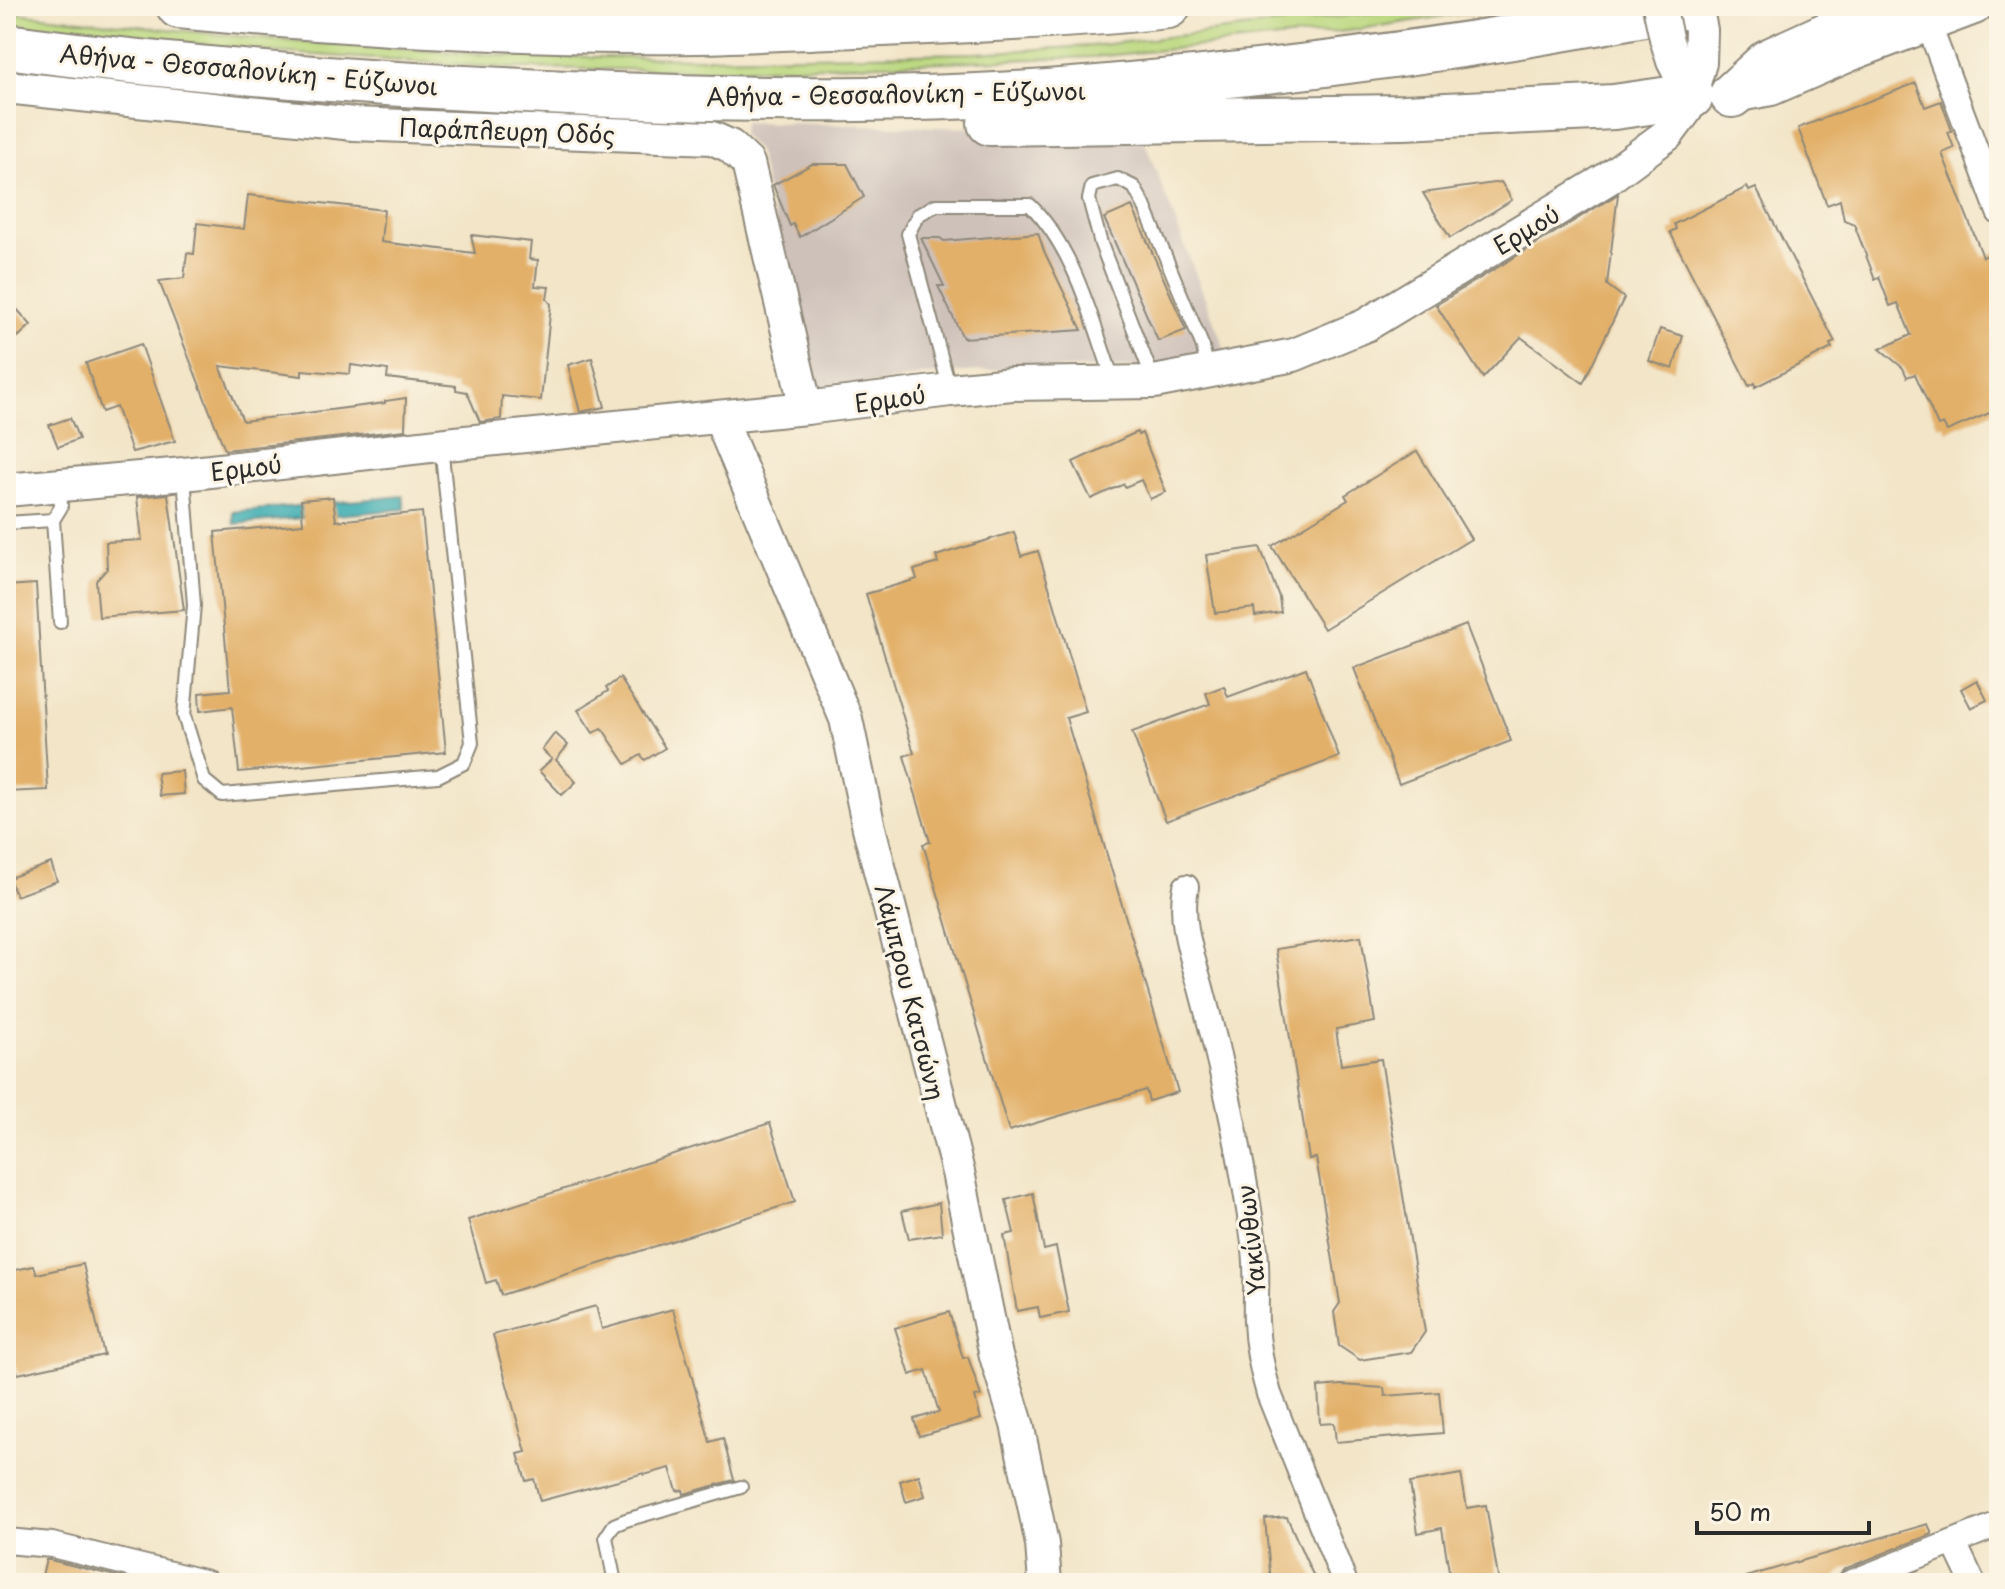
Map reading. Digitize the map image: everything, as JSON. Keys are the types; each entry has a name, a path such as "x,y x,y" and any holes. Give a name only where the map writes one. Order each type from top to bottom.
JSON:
{"highway":[{"path":"179,6 274,16 511,29 699,31 1030,18 1168,6"},
{"path":"760,28 902,6"},
{"path":"761,101 867,118 974,123 1404,117 1614,107 1711,95 1769,61 1835,31 1916,14"},
{"name":"Αθήνα - Θεσσαλονίκη - Εύζωνοι","path":"6,46 268,76 761,101 979,95 1127,86 1687,20"}],"main road":[{"path":"1916,14 1974,6"}],"street":[{"path":"1659,6 1687,20 1673,61 1711,95"},
{"path":"1916,14 1999,212"},
{"name":"Παράπλευρη Οδός","path":"6,87 354,124 712,138 730,146 748,163 806,408"},
{"name":"Ερμού","path":"6,490 720,418 1012,384 1154,382 1294,355 1366,325 1607,179 1668,134 1711,95"},
{"name":"Λάμπρου Κατσώνη","path":"720,418 846,719 869,828 958,1172 996,1356 1017,1424 1042,1544 1045,1583"},
{"name":"Υακίνθων","path":"1186,887 1183,901 1187,935 1217,1050 1248,1200 1258,1272 1256,1322 1259,1363 1345,1583"},
{"path":"1850,1583 1999,1524"},
{"path":"6,1541 52,1545 207,1583"},
{"path":"1954,1543 1973,1583"}],"lane":[{"path":"1154,382 1101,244 1089,199 1092,186 1118,179 1134,187 1144,205 1203,347 1208,373"},
{"path":"950,390 908,234 918,215 936,205 1030,205 1040,214 1049,223 1079,284 1115,384"},
{"path":"184,474 194,605 184,716 204,780 222,795 438,776 464,763 472,743 441,445"},
{"path":"60,486 61,507 53,520 60,622"},
{"path":"6,523 53,520"},
{"path":"615,1583 606,1537 614,1525 741,1487"}],"shaded area":[{"path":"743,122 1141,132 1228,358 1168,367 1010,369 922,375 818,396 758,152 742,135"}],"green space":[{"path":"1429,6 1511,6 1347,31 1094,57 702,70 507,68 272,52 6,24 6,12 272,40 507,56 703,58 975,53 1092,46"}],"water":[{"path":"403,496 405,509 234,524 233,512"}],"building":[{"path":"1916,83 1925,107 1941,101 1952,131 1948,132 1954,148 1942,153 1983,257 1999,251 1999,340 1991,343 1999,362 1999,409 1947,431 1943,424 1938,426 1915,374 1907,377 1903,368 1880,349 1911,335 1898,303 1890,306 1879,277 1875,279 1854,224 1844,220 1840,200 1827,205 1798,128"},
{"path":"812,164 847,164 864,197 800,237 793,224 790,226 773,185"},
{"path":"1501,182 1512,200 1450,238 1423,193"},
{"path":"1747,187 1749,191 1756,188 1835,342 1830,344 1832,348 1755,387 1755,383 1749,386 1670,232 1676,229 1674,224"},
{"path":"1618,194 1607,285 1624,298 1583,383 1521,337 1483,378 1436,305"},
{"path":"248,195 384,210 381,242 475,253 471,235 531,242 529,259 538,260 535,286 549,287 547,299 551,304 541,400 502,396 501,419 480,422 467,392 456,390 456,386 387,378 388,370 351,365 350,374 302,370 302,376 220,366 243,421 406,398 405,430 225,450 159,281 184,278 187,253 194,254 197,223 244,229"},
{"path":"1132,206 1186,330 1158,341 1104,218"},
{"path":"1038,233 1082,330 963,338 938,286 944,286 921,238 940,238 944,241"},
{"path":"6,297 31,325 18,337 6,323"},
{"path":"1660,329 1683,336 1673,369 1649,361"},
{"path":"141,344 175,441 132,452 116,407 102,412 86,363"},
{"path":"592,358 605,407 580,412 568,365"},
{"path":"70,418 79,439 58,447 49,425"},
{"path":"1137,432 1138,435 1142,433 1166,492 1150,499 1141,480 1091,499 1073,462"},
{"path":"1417,451 1471,539 1324,629 1272,546 1348,500 1345,495"},
{"path":"168,494 184,610 99,617 96,581 107,569 106,542 142,540 137,497"},
{"path":"333,497 336,521 422,512 446,752 239,772 232,707 200,711 199,693 230,690 215,532 303,524 301,500"},
{"path":"1014,532 1021,556 1038,551 1086,712 1066,718 1178,1092 1149,1101 1146,1090 1009,1131 923,844 930,842 904,756 914,753 866,594 917,579 914,570 938,563 936,556"},
{"path":"1260,547 1279,597 1281,612 1255,616 1254,608 1215,613 1206,555"},
{"path":"36,584 48,790 6,792 6,586"},
{"path":"1466,625 1511,741 1399,784 1354,668"},
{"path":"1306,668 1339,757 1166,821 1132,732 1210,704 1206,693 1224,686 1228,697"},
{"path":"620,678 665,748 645,760 641,755 626,764 602,728 593,733 578,710 608,691 606,688"},
{"path":"1977,680 1987,700 1971,708 1961,689"},
{"path":"555,733 568,745 556,760 576,782 562,795 539,771 552,759 542,750"},
{"path":"182,771 184,794 160,796 157,773"},
{"path":"51,863 57,881 16,896 9,878"},
{"path":"1361,936 1375,1022 1336,1029 1341,1065 1381,1059 1425,1332 1411,1352 1360,1360 1339,1346 1334,1312 1340,1303 1316,1158 1309,1159 1276,949"},
{"path":"770,1123 795,1202 501,1295 496,1280 486,1283 468,1220"},
{"path":"1033,1193 1044,1250 1056,1247 1069,1312 1040,1318 1038,1307 1017,1311 1004,1235 1014,1233 1006,1200"},
{"path":"939,1203 942,1234 909,1239 902,1211"},
{"path":"83,1264 104,1355 18,1374 8,1347 12,1346 6,1322 6,1272 34,1266 37,1274"},
{"path":"596,1306 602,1329 673,1309 710,1442 723,1438 734,1480 684,1494 683,1490 677,1491 670,1468 540,1501 534,1479 526,1481 518,1454 526,1452 493,1335"},
{"path":"949,1312 963,1358 968,1357 981,1396 975,1397 981,1419 919,1436 914,1419 939,1412 926,1370 910,1375 895,1328"},
{"path":"1318,1387 1384,1388 1385,1396 1439,1392 1443,1433 1336,1442 1334,1423 1320,1424"},
{"path":"1461,1474 1467,1508 1486,1505 1499,1583 1451,1583 1442,1528 1418,1533 1410,1483"},
{"path":"919,1475 925,1496 906,1502 900,1481"},
{"path":"1287,1517 1317,1583 1271,1583 1265,1519"},
{"path":"1928,1524 1932,1534 1844,1569 1828,1583 1747,1583 1746,1577"},
{"path":"46,1560 50,1560 144,1583 40,1583"}]}
